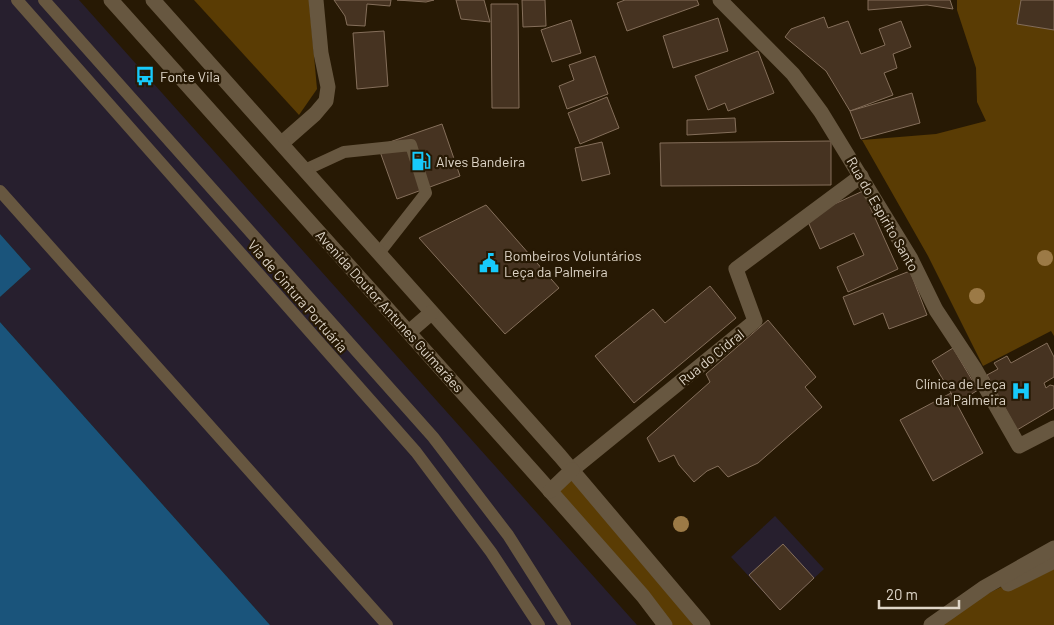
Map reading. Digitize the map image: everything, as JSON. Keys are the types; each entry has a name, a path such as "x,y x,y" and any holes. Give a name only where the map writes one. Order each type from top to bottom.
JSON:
{"main road":[{"name":"Avenida Doutor Antunes Guimarães","path":"111,0 410,332 643,596 665,625"},
{"path":"153,0 572,470 703,625"},
{"path":"282,143 315,114 326,100 328,87 321,53 316,0"},
{"name":"Rua do Espírito Santo","path":"720,0 793,74 821,112 911,259 936,310 975,369 1019,446 1054,428"},
{"name":"Rua do Cidral","path":"572,470 755,321 736,269 861,176"},
{"path":"410,332 431,313"},
{"path":"550,490 572,470"},
{"path":"931,625 985,586 1054,548"},
{"path":"948,613 1054,561"}],"lane":[{"name":"Via de Cintura Portuária","path":"17,0 416,452 490,552 539,625"},
{"name":"Via de Cintura Portuária","path":"44,0 433,437 508,535 565,625"},
{"path":"305,170 344,152 411,145 426,192 379,253"},
{"path":"0,191 387,625"}],"shaded area":[{"path":"0,0 79,0 637,625 270,625 0,322 0,297 31,269 0,234"},
{"path":"194,0 309,0 317,89 299,115"},
{"path":"957,0 1021,0 1017,24 1054,30 1054,336 1051,331 983,366 928,256 862,140 936,134 986,121 977,102 976,68 957,10"},
{"path":"572,470 703,625 665,625 550,491"},
{"path":"775,516 824,569 780,610 731,557"},
{"path":"1054,561 1054,625 931,625 948,613"}],"water":[{"path":"0,234 31,269 0,297"},
{"path":"0,322 270,625 0,625"}],"building":[{"path":"334,0 391,0 390,6 367,4 365,26 347,25 345,16"},
{"path":"397,0 434,0 426,2"},
{"path":"456,0 484,0 490,22 461,19"},
{"path":"522,0 545,0 546,26 523,27"},
{"path":"625,0 697,0 699,5 627,31 617,3"},
{"path":"868,0 950,0 953,9 927,5 868,10"},
{"path":"1021,0 1054,0 1054,30 1017,24"},
{"path":"491,4 518,4 519,108 492,108"},
{"path":"824,17 828,28 848,21 861,54 885,45 879,29 901,21 911,47 893,54 897,68 884,73 893,95 850,111 826,71 785,37 791,29"},
{"path":"718,18 728,51 673,68 663,36"},
{"path":"571,20 581,53 552,62 541,30"},
{"path":"384,31 388,86 357,89 353,33"},
{"path":"758,51 774,93 728,111 725,103 708,110 695,76"},
{"path":"595,56 608,94 567,109 559,86 574,80 569,65"},
{"path":"912,93 920,123 861,139 850,111"},
{"path":"607,97 619,128 580,144 568,113"},
{"path":"735,118 736,132 687,135 687,120"},
{"path":"442,124 460,176 397,199 378,146"},
{"path":"831,141 831,185 661,186 660,143"},
{"path":"602,142 610,174 582,181 575,148"},
{"path":"863,191 898,269 848,292 837,267 864,255 854,233 820,249 806,217"},
{"name":"Bombeiros Voluntários Leça da Palmeira","path":"486,205 559,288 505,334 419,238"},
{"path":"910,271 927,315 889,329 883,313 854,325 843,297"},
{"path":"710,286 736,318 634,403 595,356 653,309 665,323"},
{"path":"768,320 816,377 805,387 822,407 758,463 728,477 718,466 707,471 694,482 679,465 674,455 659,462 647,438 710,382 706,374"},
{"path":"1047,343 1054,357 1054,377 1044,383 1046,388 1050,385 1054,386 1054,408 1017,430 987,375 998,369 994,363 1007,356 1011,363"},
{"path":"953,348 978,390 957,403 932,361"},
{"path":"951,393 983,453 933,481 900,420"},
{"path":"783,544 814,578 780,610 749,575"}],"place":[{"name":"Fonte Vila","path":"145,76"},
{"name":"Alves Bandeira","path":"421,161"},
{"name":"Bombeiros Voluntários Leça da Palmeira","path":"489,263"},
{"name":"Clínica de Leça da Palmeira","path":"1021,391"}]}
